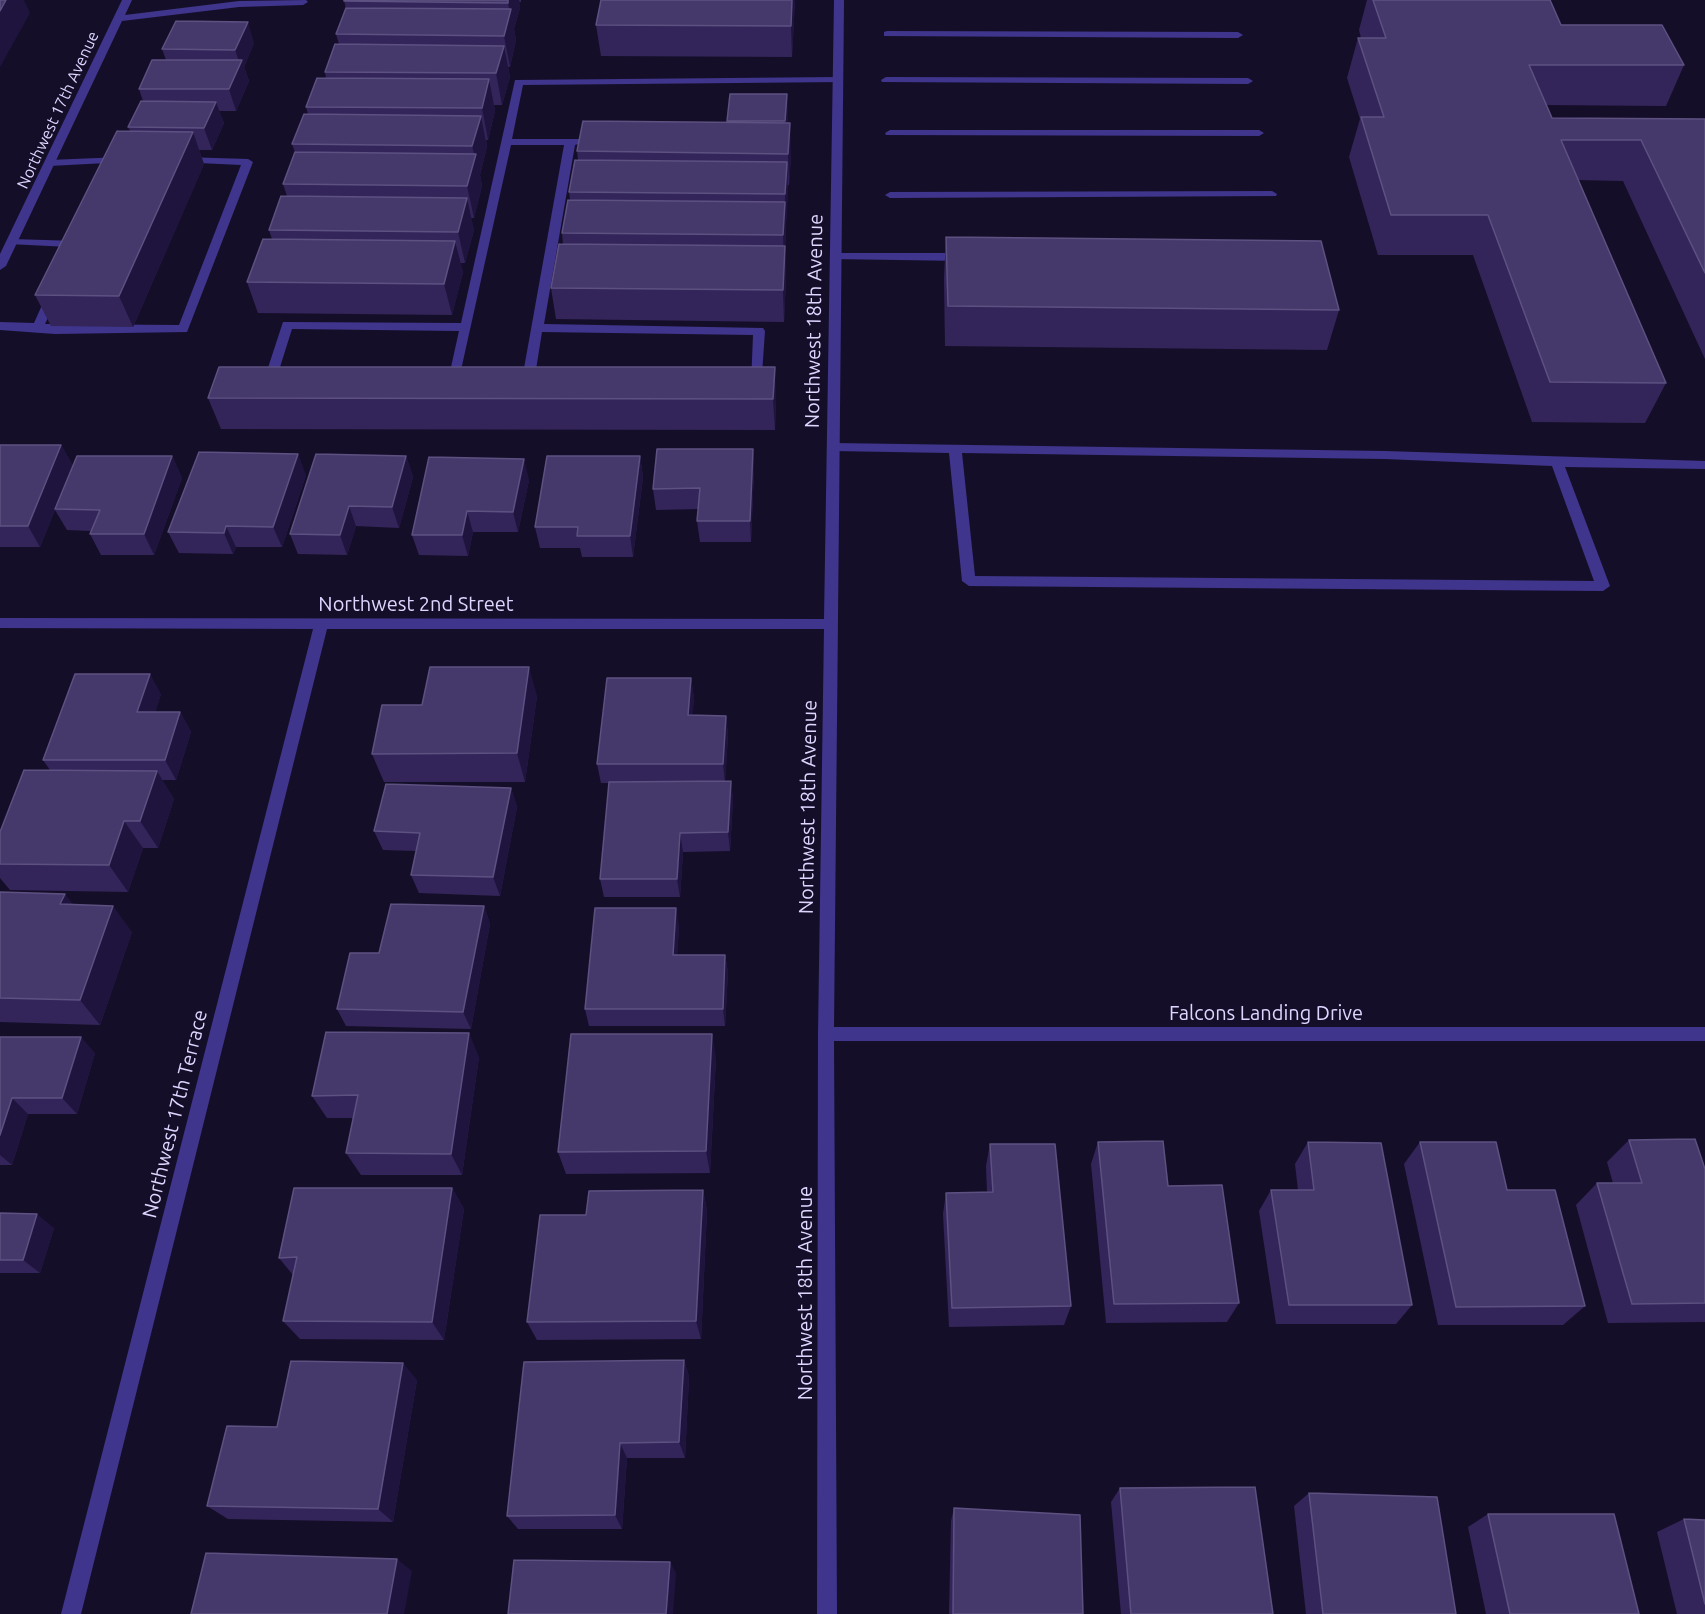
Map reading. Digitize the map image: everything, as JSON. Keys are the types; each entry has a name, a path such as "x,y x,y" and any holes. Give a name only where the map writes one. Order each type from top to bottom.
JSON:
{"street":[{"name":"Northwest 17th Avenue","path":"0,266 127,0"},
{"name":"Northwest 18th Avenue","path":"827,1614 826,1034 839,0"},
{"path":"117,19 239,4 303,2"},
{"path":"887,34 1238,35"},
{"path":"452,386 519,82 838,80"},
{"path":"886,80 1248,81"},
{"path":"890,133 1259,134"},
{"path":"504,142 594,142"},
{"path":"527,385 570,142"},
{"path":"0,326 55,330 183,329 248,162 174,159"},
{"path":"49,163 138,160"},
{"path":"890,195 1272,194"},
{"path":"12,242 76,244 72,254"},
{"path":"836,257 980,257"},
{"path":"38,327 57,286"},
{"path":"279,386 268,386 287,325 465,327"},
{"path":"538,328 759,331 758,385 746,385"},
{"path":"833,447 1385,455 1705,465"},
{"path":"955,449 969,581 1603,586 1557,462"},
{"name":"Northwest 2nd Street","path":"0,623 831,624"},
{"name":"Northwest 17th Terrace","path":"70,1614 321,624"},
{"name":"Falcons Landing Drive","path":"826,1034 1705,1034"}],"building":[{"path":"0,0 6,0 0,11"},
{"path":"508,0 508,3 344,1"},
{"path":"601,0 792,0 791,26 596,25"},
{"path":"1373,0 1550,0 1561,25 1662,25 1684,65 1529,65 1552,118 1705,119 1705,273 1641,140 1561,140 1666,383 1550,382 1488,215 1391,215 1361,117 1384,117 1358,38 1386,38"},
{"path":"346,8 511,9 504,36 336,34"},
{"path":"176,21 248,22 235,50 162,49"},
{"path":"335,44 504,46 496,73 325,72"},
{"path":"152,60 242,60 229,89 139,89"},
{"path":"317,78 489,79 482,108 306,107"},
{"path":"730,94 787,94 785,121 727,121"},
{"path":"141,101 216,102 204,128 128,127"},
{"path":"304,114 481,116 472,146 292,144"},
{"path":"583,121 790,123 788,154 577,151"},
{"path":"117,131 193,132 119,296 35,295"},
{"path":"295,152 476,154 467,186 283,184"},
{"path":"575,160 787,162 785,194 569,192"},
{"path":"281,196 467,198 458,232 269,230"},
{"path":"568,200 785,202 783,235 562,233"},
{"path":"946,237 1321,241 1339,310 948,306"},
{"path":"263,239 455,241 444,284 247,282"},
{"path":"559,244 785,246 783,290 551,288"},
{"path":"219,367 775,367 773,399 208,398"},
{"path":"0,445 61,445 28,526 0,526"},
{"path":"657,449 753,449 750,521 697,521 700,488 653,489"},
{"path":"199,452 298,454 273,527 226,526 224,533 168,532"},
{"path":"316,454 406,456 392,507 349,506 340,535 290,534"},
{"path":"77,456 172,456 144,534 90,534 100,510 55,509"},
{"path":"547,456 640,456 630,536 577,536 578,527 535,527"},
{"path":"429,457 524,459 513,512 467,511 462,535 412,535"},
{"path":"430,667 529,667 517,753 372,754 382,705 422,705"},
{"path":"75,674 150,674 137,712 180,712 165,760 43,760"},
{"path":"607,678 691,678 688,715 726,716 723,764 597,764"},
{"path":"24,770 157,771 140,821 124,821 109,865 0,864 0,832"},
{"path":"731,781 728,832 680,833 677,879 600,879 609,782"},
{"path":"386,784 511,788 493,877 411,875 420,833 374,831"},
{"path":"0,892 65,894 60,904 113,906 80,1000 0,998"},
{"path":"391,904 484,906 463,1012 337,1009 350,953 379,953"},
{"path":"595,908 676,908 673,955 725,955 723,1009 585,1009"},
{"path":"326,1032 469,1033 451,1154 346,1153 358,1095 312,1096"},
{"path":"571,1034 712,1034 706,1151 558,1152"},
{"path":"0,1037 81,1037 62,1098 12,1098 0,1135"},
{"path":"1695,1139 1705,1169 1705,1303 1632,1304 1597,1183 1642,1183 1629,1140"},
{"path":"1163,1141 1168,1186 1222,1185 1239,1303 1114,1304 1098,1142"},
{"path":"1308,1142 1381,1143 1412,1305 1289,1305 1271,1190 1314,1190"},
{"path":"1420,1142 1496,1142 1507,1190 1555,1190 1585,1306 1456,1307"},
{"path":"990,1144 1055,1144 1071,1306 952,1308 946,1193 993,1192"},
{"path":"294,1188 452,1188 432,1322 283,1321 297,1257 279,1258"},
{"path":"703,1190 696,1321 527,1322 540,1215 586,1215 589,1191"},
{"path":"0,1213 37,1214 23,1260 0,1260"},
{"path":"684,1360 679,1442 620,1443 615,1515 507,1516 524,1362"},
{"path":"291,1361 403,1363 378,1509 207,1506 227,1426 277,1427"},
{"path":"1255,1487 1273,1614 1131,1614 1120,1488"},
{"path":"1309,1493 1437,1497 1456,1614 1323,1614"},
{"path":"954,1508 1080,1515 1083,1614 953,1614"},
{"path":"1488,1514 1614,1514 1639,1614 1510,1614"},
{"path":"1684,1519 1705,1520 1705,1604"},
{"path":"206,1553 397,1559 387,1614 191,1614"},
{"path":"514,1560 670,1562 666,1614 508,1614"}]}
